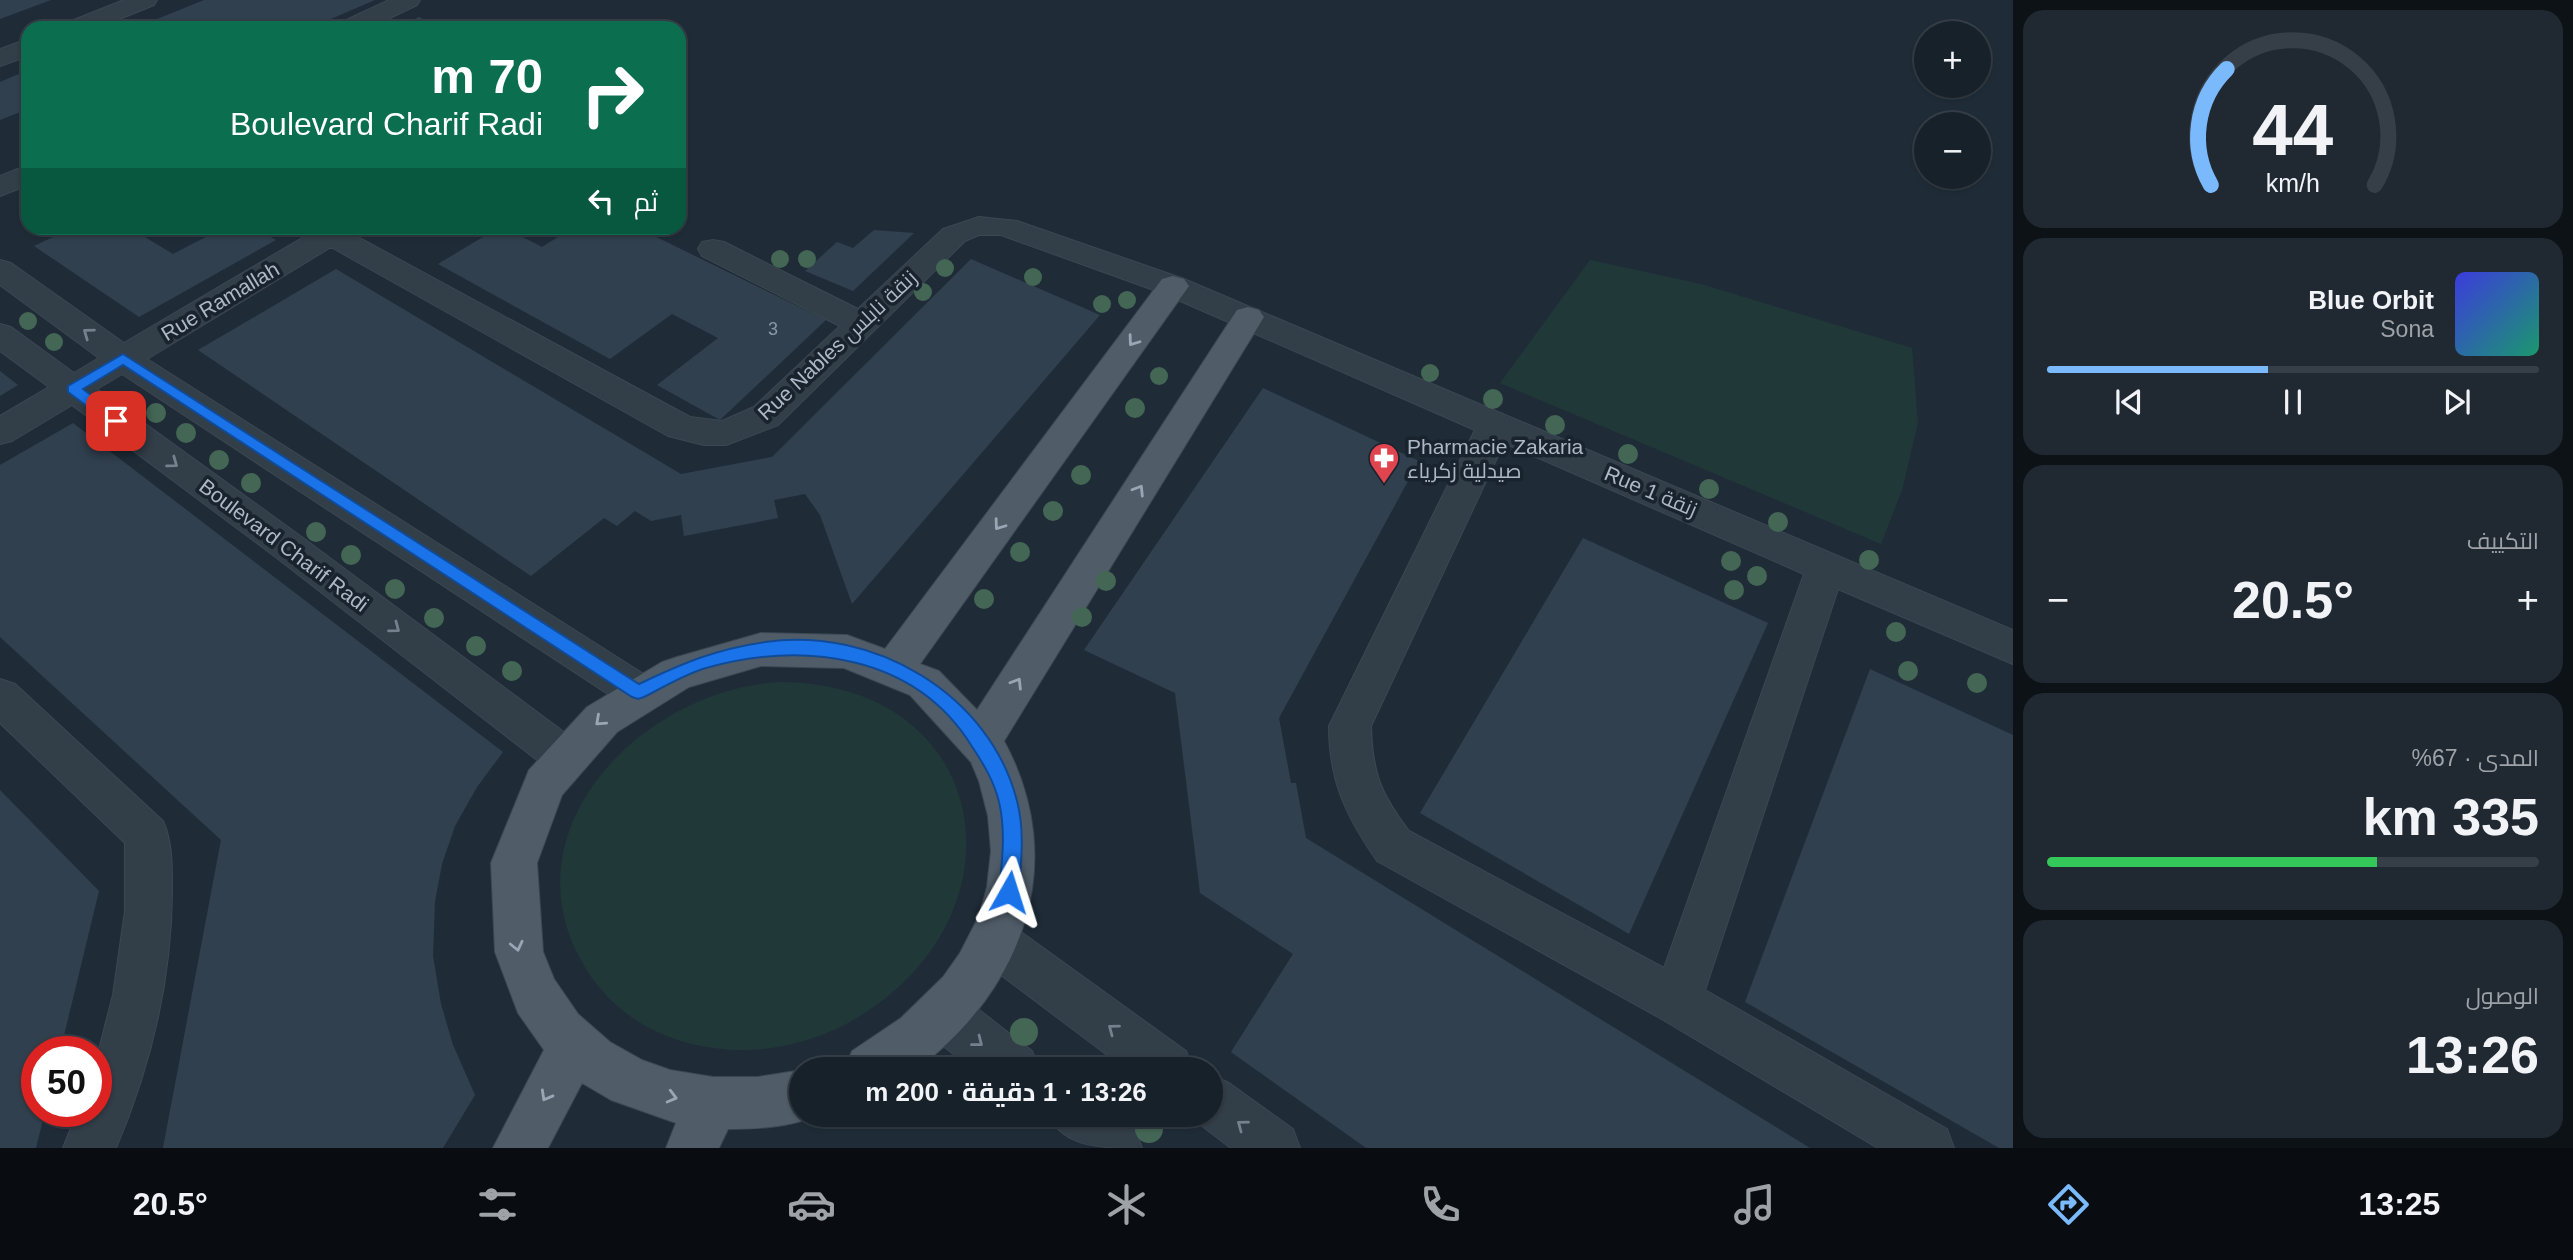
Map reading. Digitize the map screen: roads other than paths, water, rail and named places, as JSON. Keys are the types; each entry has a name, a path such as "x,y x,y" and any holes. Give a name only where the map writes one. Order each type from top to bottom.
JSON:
{"main road":[{"path":"894,668 1173,286"},
{"path":"981,740 1248,317"},
{"path":"789,1098 755,1104 702,1126 668,1097 607,1071 575,1046 550,1018 528,984 518,950 512,906 516,862 525,829 548,781 565,757 594,726 638,692 701,662 767,648 833,650 894,668 943,698 964,718 981,740 997,770 1006,794 1013,836 1011,882 995,941 969,982 943,1014 911,1043 889,1057"},
{"path":"519,1148 575,1046"}],"street":[{"path":"92,21 145,0"},
{"path":"364,21 408,0"},
{"path":"0,58 21,50"},
{"path":"0,187 21,177"},
{"name":"Rue Nables زنقة نابلس","path":"333,235 680,427 704,433 726,433 746,427 766,416 954,235 968,226 1006,227 1173,286"},
{"name":"Rue Ramallah","path":"0,432 123,359 320,235"},
{"path":"713,249 863,324"},
{"path":"0,270 123,359 638,692"},
{"name":"Rue 1 زنقة","path":"1173,286 2013,648"},
{"name":"Boulevard Charif Radi","path":"0,335 301,556 565,757"},
{"path":"1496,424 1350,726 1350,762 1373,818 1393,846 1677,1001 1928,1148"},
{"path":"1677,1001 1826,567"},
{"path":"0,696 147,835 151,875 146,935 127,1044 89,1148"},
{"path":"995,941 1152,1057"},
{"path":"943,1014 999,1057"},
{"path":"1223,1110 1274,1148"},
{"path":"1089,1127 1116,1148"}],"place":[{"name":"Pharmacie Zakaria صيدلية زكرياء","path":"1384,485"}]}
